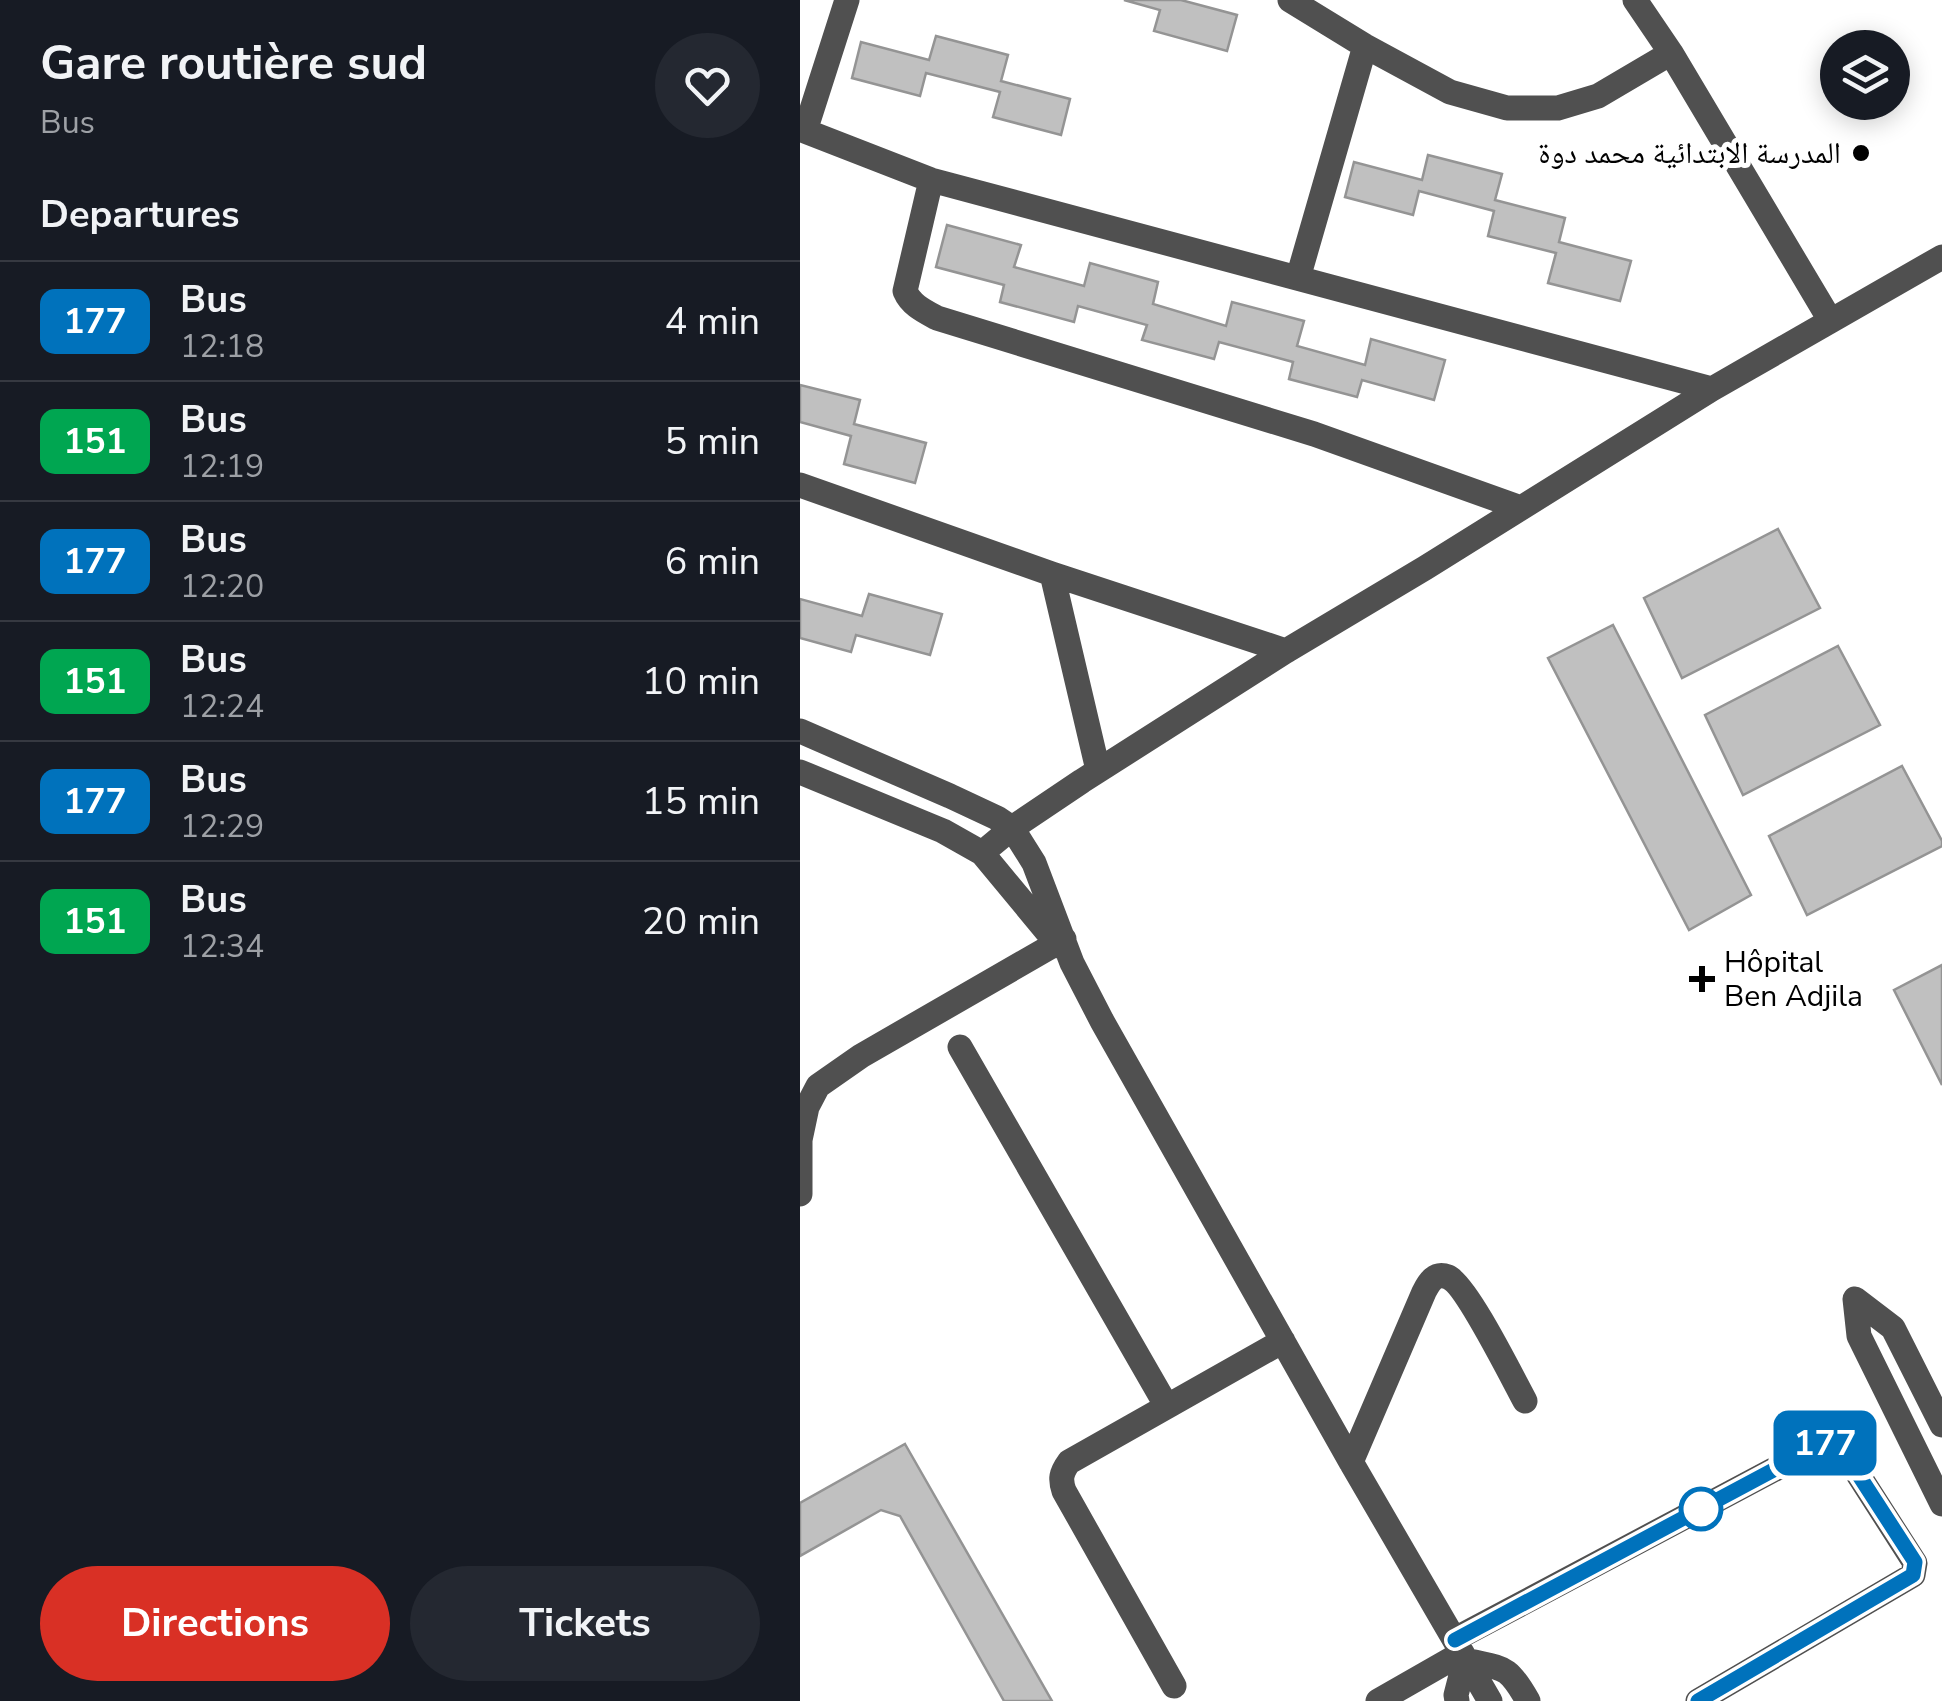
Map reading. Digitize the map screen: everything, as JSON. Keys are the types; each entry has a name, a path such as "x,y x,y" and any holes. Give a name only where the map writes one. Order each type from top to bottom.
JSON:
{"street":[{"path":"848,0 802,133 931,180 1712,389"},
{"path":"1290,0 1450,92 1507,108 1558,108 1598,96 1671,53"},
{"path":"1636,0 1830,320"},
{"path":"1298,278 1365,46"},
{"path":"931,180 905,291 908,300 918,308 937,318 1314,434 1521,508"},
{"path":"982,854 1012,828 1098,770 1286,651 1712,389 1942,256"},
{"path":"800,485 1286,651"},
{"path":"1052,574 1098,770"},
{"path":"800,731 950,796 1012,828 1034,863 1064,948 1102,1021 1490,1701"},
{"path":"800,772 944,832 982,854 1064,948"},
{"path":"800,1194 800,1140 807,1107 818,1086 861,1056 1064,948"},
{"path":"960,1047 1166,1406"},
{"path":"1351,1462 1424,1292 1438,1276 1455,1281 1470,1301 1525,1400"},
{"path":"1942,1425 1893,1328 1855,1299 1859,1336 1942,1504"},
{"path":"1174,1686 1060,1480 1069,1462 1282,1341"},
{"path":"1378,1701 1826,1442 1838,1443 1915,1562 1913,1575 1698,1701"},
{"path":"1457,1701 1461,1651"},
{"path":"1461,1651 1505,1670 1515,1678 1528,1701"}],"building":[{"path":"1124,0 1181,0 1237,15 1227,51 1154,31 1160,10"},
{"path":"936,36 1008,55 1001,81 1070,99 1061,135 993,117 1000,92 926,73 920,96 852,78 861,42 929,60"},
{"path":"1428,155 1502,174 1495,200 1565,218 1559,242 1631,261 1620,301 1548,283 1556,253 1488,236 1494,211 1419,191 1413,215 1345,197 1354,162 1422,180"},
{"path":"947,225 1021,245 1014,267 1084,286 1090,263 1158,282 1153,304 1226,326 1232,302 1304,321 1297,346 1365,365 1371,339 1445,360 1434,400 1362,380 1357,397 1289,379 1293,362 1219,342 1214,359 1142,340 1147,325 1078,306 1074,322 1000,302 1004,285 936,267"},
{"path":"800,385 860,400 854,424 926,443 915,483 844,464 851,436 800,422"},
{"path":"1778,529 1820,608 1682,678 1644,598"},
{"path":"869,594 942,614 930,655 856,635 851,652 800,638 800,599 862,616"},
{"path":"1613,625 1751,895 1689,930 1548,658"},
{"path":"1838,646 1880,725 1743,795 1705,715"},
{"path":"1902,766 1942,846 1807,915 1769,836"},
{"path":"1942,965 1942,1085 1894,990"},
{"path":"905,1444 1052,1701 1004,1701 900,1516 881,1510 800,1556 800,1503"}],"bus line":[{"name":"177","path":"1455,1640 1826,1442 1838,1443 1915,1562 1913,1575 1698,1701"}],"place":[{"name":"المدرسة الابتدائية محمد دوة","path":"1861,153"},
{"name":"Hôpital Ben Adjila","path":"1702,979"}]}
